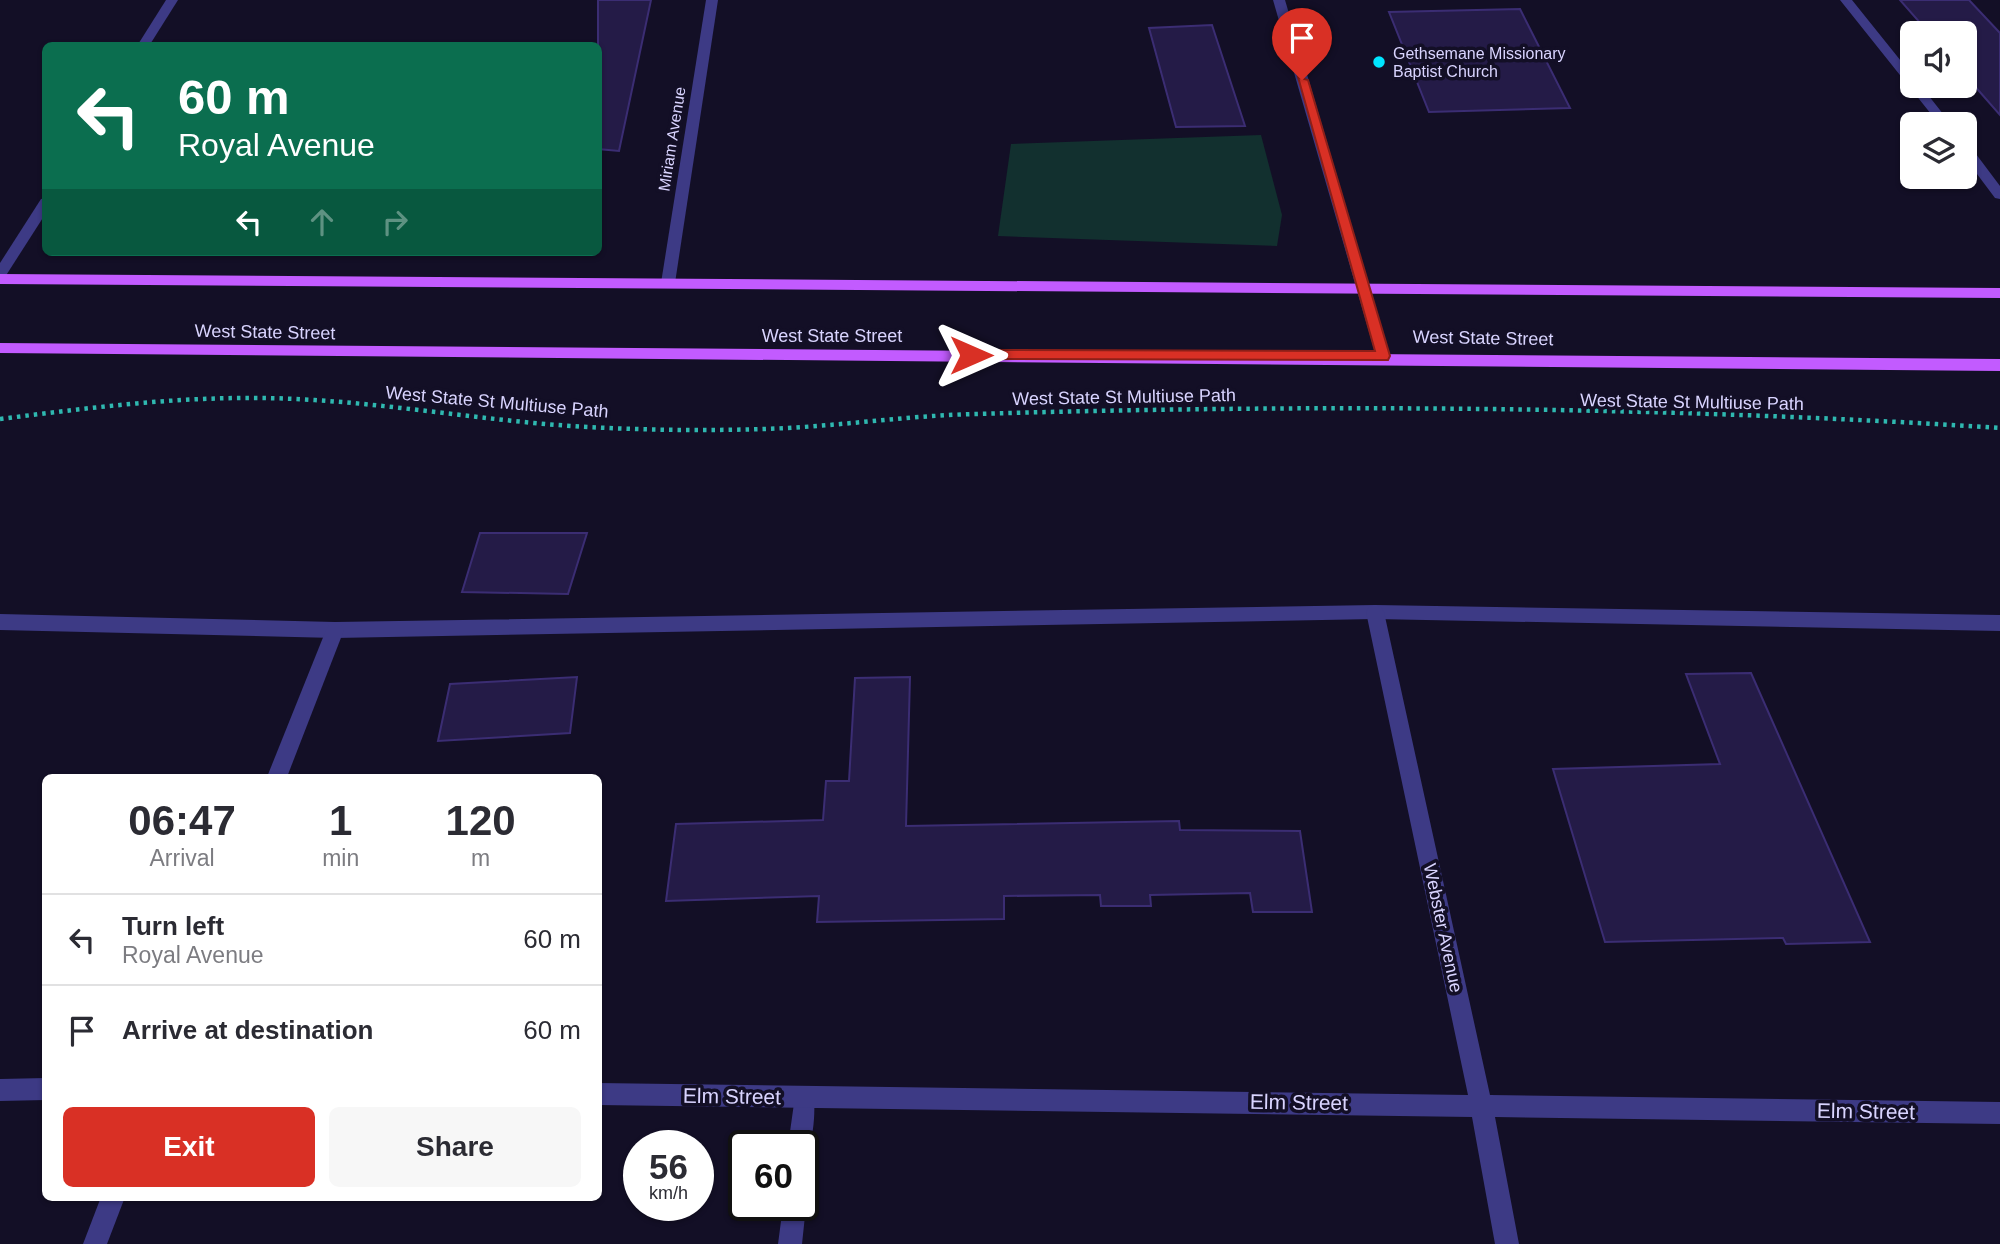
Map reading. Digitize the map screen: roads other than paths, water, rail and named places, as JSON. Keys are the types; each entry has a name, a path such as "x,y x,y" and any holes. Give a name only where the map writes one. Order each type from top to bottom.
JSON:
{"main road":[{"path":"0,276 668,284 2000,293"},
{"name":"West State Street","path":"0,348 474,354 1383,356 2000,365"}],"street":[{"path":"146,42 172,0"},
{"name":"Miriam Avenue","path":"668,284 712,0"},
{"path":"1279,0 1383,356"},
{"path":"1846,0 1900,68"},
{"path":"1924,98 1935,112"},
{"path":"1977,165 2000,195"},
{"path":"0,276 42,208"},
{"path":"0,622 335,630 1376,612 2000,623"},
{"name":"Webster Avenue","path":"1376,612 1481,1104 1507,1244"},
{"path":"278,774 335,630"},
{"path":"0,1090 42,1089"},
{"name":"Elm Street","path":"602,1094 2000,1113"},
{"path":"801,1130 804,1097"},
{"path":"95,1244 111,1201"},
{"path":"790,1244 792,1221"}],"place":[{"name":"Gethsemane Missionary Baptist Church","path":"1379,62"}]}
